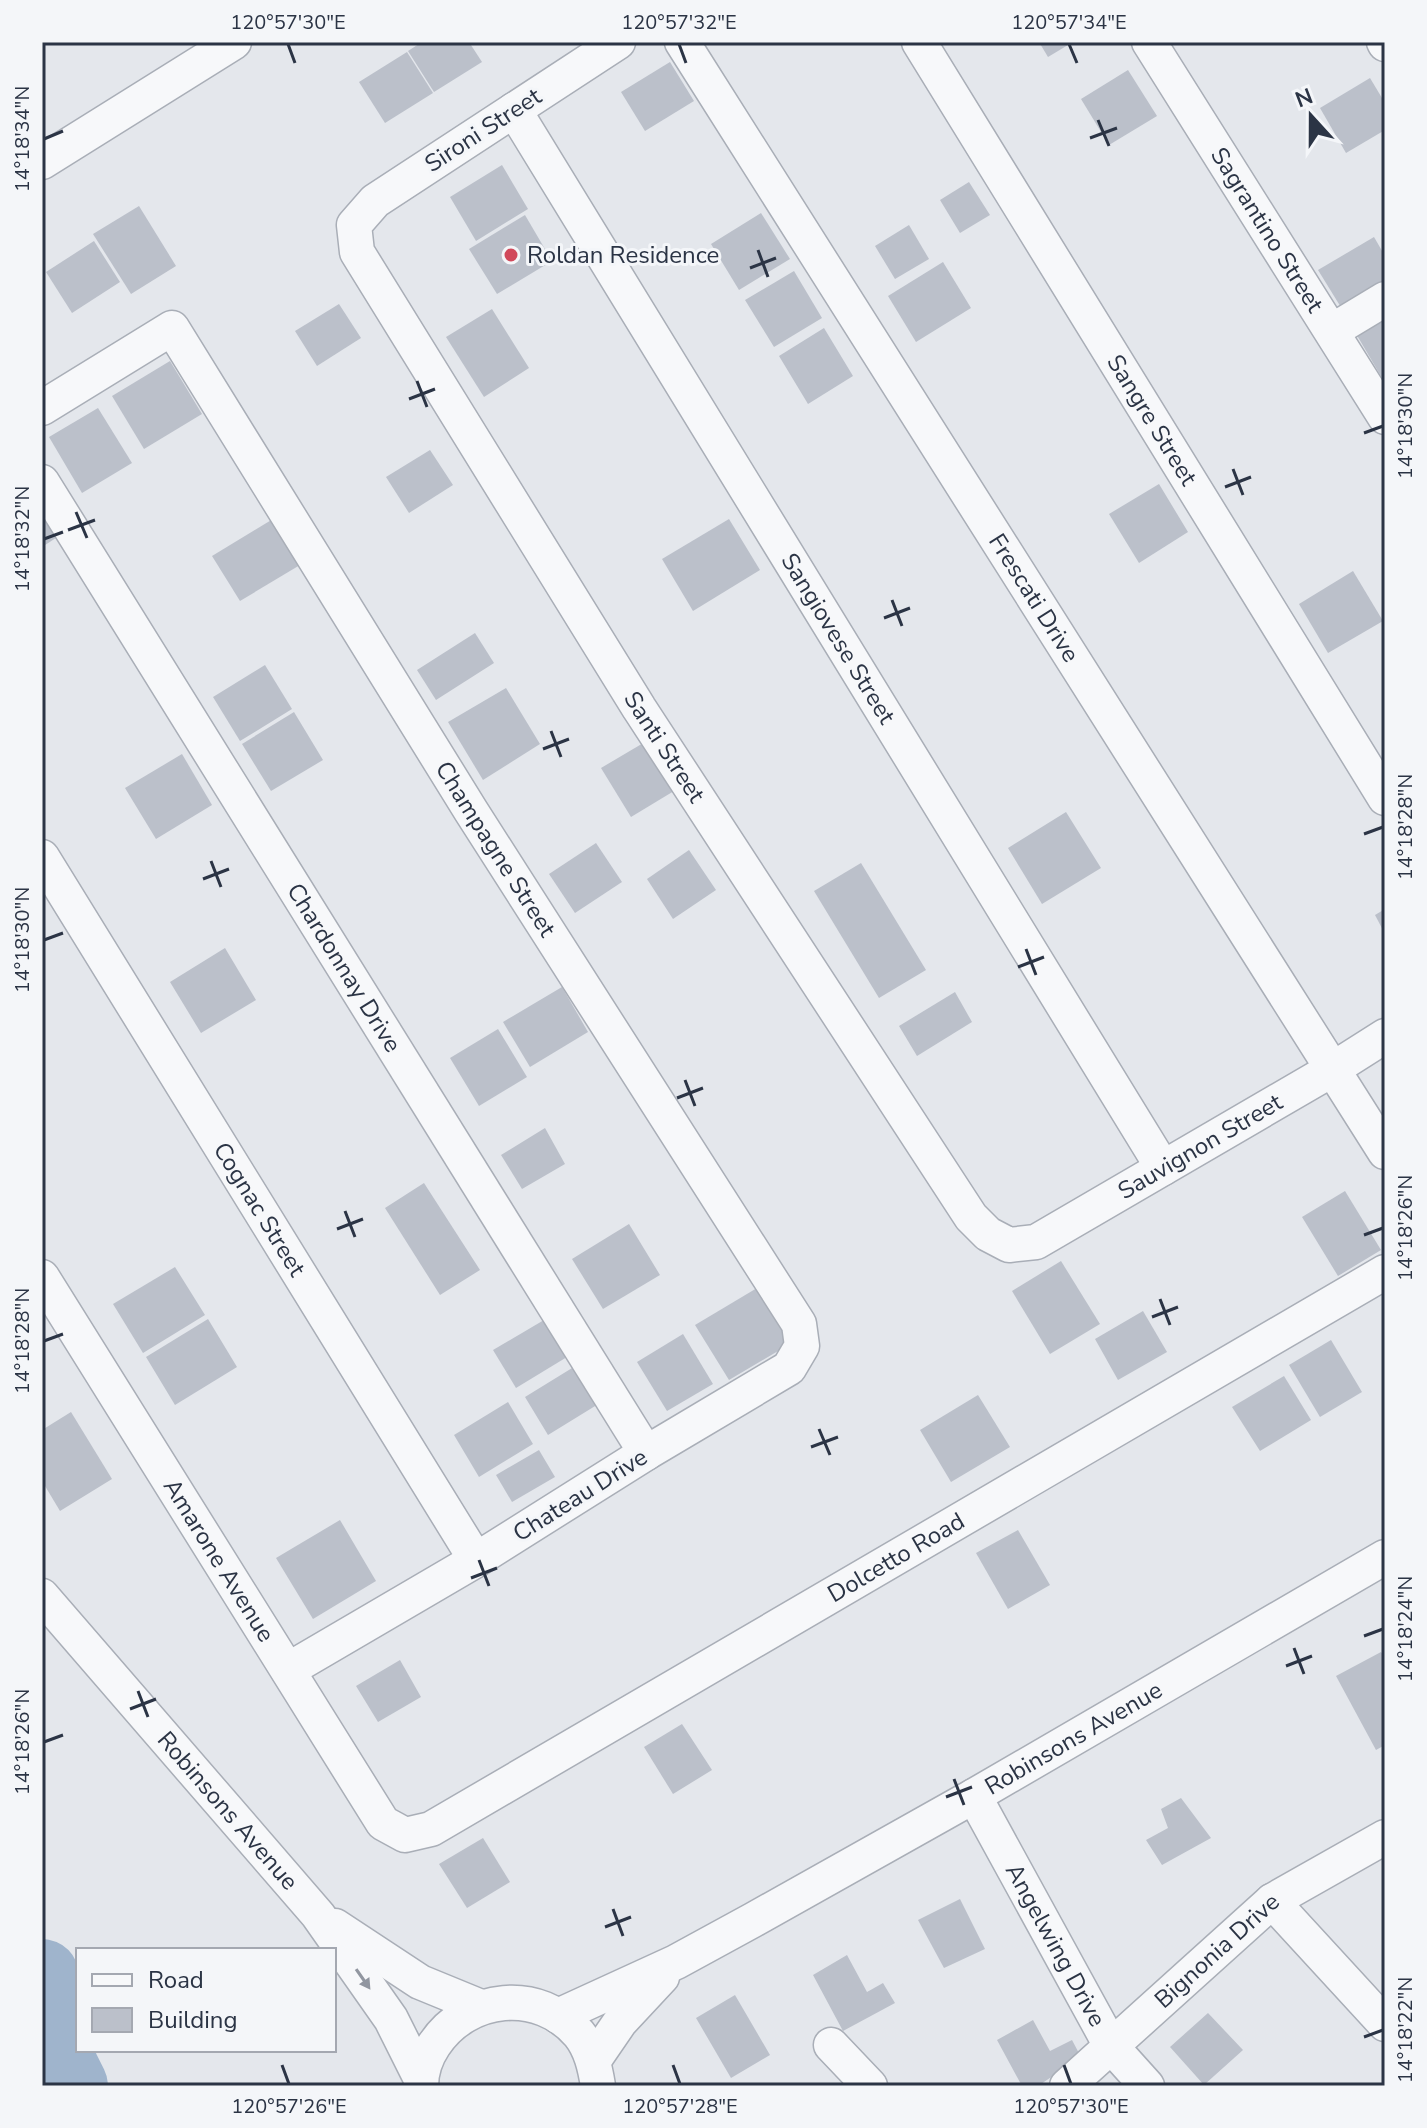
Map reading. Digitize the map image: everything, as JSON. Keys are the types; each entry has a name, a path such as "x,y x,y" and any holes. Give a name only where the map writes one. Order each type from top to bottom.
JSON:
{"street":[{"path":"42,162 234,42"},
{"name":"Sironi Street","path":"354,225 375,201 618,42"},
{"name":"Frescati Drive","path":"682,42 1385,1152"},
{"name":"Sangre Street","path":"919,42 1385,798"},
{"name":"Sagrantino Street","path":"1149,42 1385,417"},
{"name":"Sangiovese Street","path":"514,110 1163,1168"},
{"name":"Santi Street","path":"354,225 357,252 647,721 971,1217 988,1234 1009,1245"},
{"path":"1332,331 1385,299"},
{"name":"Champagne Street","path":"42,408 172,328 471,811 799,1324 802,1346 789,1368"},
{"name":"Chardonnay Drive","path":"42,482 646,1453"},
{"name":"Cognac Street","path":"42,857 476,1560"},
{"name":"Sauvignon Street","path":"1009,1245 1036,1242 1385,1036"},
{"name":"Dolcetto Road","path":"405,1835 431,1829 1385,1272"},
{"name":"Amarone Avenue","path":"42,1277 383,1823 405,1835"},
{"name":"Chateau Drive","path":"288,1670 476,1560 789,1368"},
{"name":"Robinsons Avenue","path":"558,2016 676,1962 974,1796 1385,1557"},
{"name":"Robinsons Avenue","path":"42,1596 318,1915 391,2019 421,2082"},
{"name":"Angelwing Drive","path":"974,1796 1111,2046 1147,2086"},
{"name":"Bignonia Drive","path":"1067,2086 1272,1901 1385,1837"},
{"path":"1272,1901 1385,2024"},
{"name":"Robinsons Avenue","path":"318,1915 420,1982 481,2007"},
{"name":"Robinsons Avenue","path":"596,2073 620,2022 676,1962"},
{"path":"421,2082 428,2055 441,2035 459,2018 481,2007 508,2003 534,2006 558,2016 579,2035 596,2073"},
{"path":"831,2045 870,2086"}],"building":[{"path":"422,42 469,42 482,62 434,92 408,51"},
{"path":"1039,42 1073,42 1048,57"},
{"path":"407,52 433,93 385,123 359,82"},
{"path":"670,62 694,101 645,131 621,92"},
{"path":"1128,70 1157,116 1109,145 1081,99"},
{"path":"1370,78 1385,103 1385,130 1346,153 1320,108"},
{"path":"502,165 528,209 476,241 450,197"},
{"path":"969,182 990,215 960,233 940,200"},
{"path":"139,206 176,266 131,294 93,234"},
{"path":"761,213 790,259 739,290 711,244"},
{"name":"Roldan Residence","path":"525,215 552,261 497,294 469,249"},
{"path":"909,225 929,259 895,279 875,246"},
{"path":"1374,237 1385,256 1385,284 1342,309 1318,270"},
{"path":"94,241 120,282 72,313 46,272"},
{"path":"943,262 971,308 916,342 888,296"},
{"path":"794,271 822,318 774,347 745,300"},
{"path":"339,304 361,338 317,366 295,331"},
{"path":"492,309 529,368 484,397 446,337"},
{"path":"1385,315 1385,383 1355,332"},
{"path":"824,328 853,376 808,404 779,356"},
{"path":"170,361 202,414 144,449 112,396"},
{"path":"98,408 132,463 82,493 49,437"},
{"path":"430,450 453,485 409,513 386,477"},
{"path":"1159,484 1188,532 1139,563 1109,514"},
{"path":"42,507 59,536 42,547"},
{"path":"273,519 300,565 240,601 212,556"},
{"path":"729,519 760,570 693,611 662,559"},
{"path":"1353,571 1383,621 1328,653 1299,604"},
{"path":"475,633 494,663 436,700 417,670"},
{"path":"265,665 292,709 240,741 213,697"},
{"path":"506,688 540,744 483,780 448,722"},
{"path":"294,712 323,760 271,791 242,744"},
{"path":"645,742 674,791 631,817 601,768"},
{"path":"182,754 212,805 156,839 125,788"},
{"path":"1066,812 1101,868 1042,904 1008,848"},
{"path":"596,843 622,882 575,913 549,874"},
{"path":"689,850 716,890 673,919 647,879"},
{"path":"861,863 926,970 879,998 814,891"},
{"path":"1385,909 1385,934 1375,915"},
{"path":"225,948 256,1000 201,1033 170,982"},
{"path":"562,987 588,1032 530,1067 503,1022"},
{"path":"955,992 972,1022 917,1056 899,1026"},
{"path":"498,1029 527,1077 479,1106 450,1058"},
{"path":"545,1128 565,1164 522,1189 501,1155"},
{"path":"424,1183 480,1270 440,1295 385,1208"},
{"path":"1345,1191 1381,1250 1338,1276 1302,1217"},
{"path":"629,1224 660,1275 603,1309 572,1259"},
{"path":"1061,1261 1100,1324 1050,1354 1012,1291"},
{"path":"175,1267 205,1315 143,1353 113,1304"},
{"path":"757,1288 790,1344 729,1380 695,1325"},
{"path":"1143,1311 1167,1352 1118,1380 1095,1339"},
{"path":"208,1319 237,1367 175,1405 146,1357"},
{"path":"544,1320 567,1357 516,1388 493,1350"},
{"path":"683,1334 713,1384 667,1411 637,1362"},
{"path":"1331,1340 1362,1392 1320,1417 1289,1365"},
{"path":"577,1365 600,1403 548,1435 525,1397"},
{"path":"1284,1376 1311,1420 1260,1451 1232,1407"},
{"path":"978,1395 1010,1447 951,1482 920,1430"},
{"path":"508,1402 533,1444 479,1477 454,1435"},
{"path":"71,1412 112,1479 60,1511 42,1481 42,1430"},
{"path":"539,1450 555,1477 512,1502 496,1475"},
{"path":"340,1520 376,1581 313,1619 276,1558"},
{"path":"1018,1530 1050,1585 1008,1609 976,1553"},
{"path":"1381,1652 1385,1658 1385,1745 1376,1750 1336,1676"},
{"path":"400,1660 421,1697 378,1722 356,1686"},
{"path":"682,1724 712,1770 673,1794 644,1747"},
{"path":"1181,1798 1211,1838 1162,1865 1146,1840 1168,1828 1161,1809"},
{"path":"483,1838 510,1882 467,1908 439,1864"},
{"path":"960,1899 985,1949 944,1968 918,1920"},
{"path":"847,1955 867,1992 883,1983 895,2003 843,2031 813,1975"},
{"path":"735,1995 770,2055 731,2078 696,2018"},
{"path":"1208,2013 1243,2050 1204,2085 1170,2047"},
{"path":"1033,2020 1050,2051 1072,2040 1081,2057 1038,2086 1022,2086 997,2040"}],"waterway":[{"path":"42,1976 61,2066 71,2086"}],"place":[{"name":"Roldan Residence","path":"511,255"}]}
